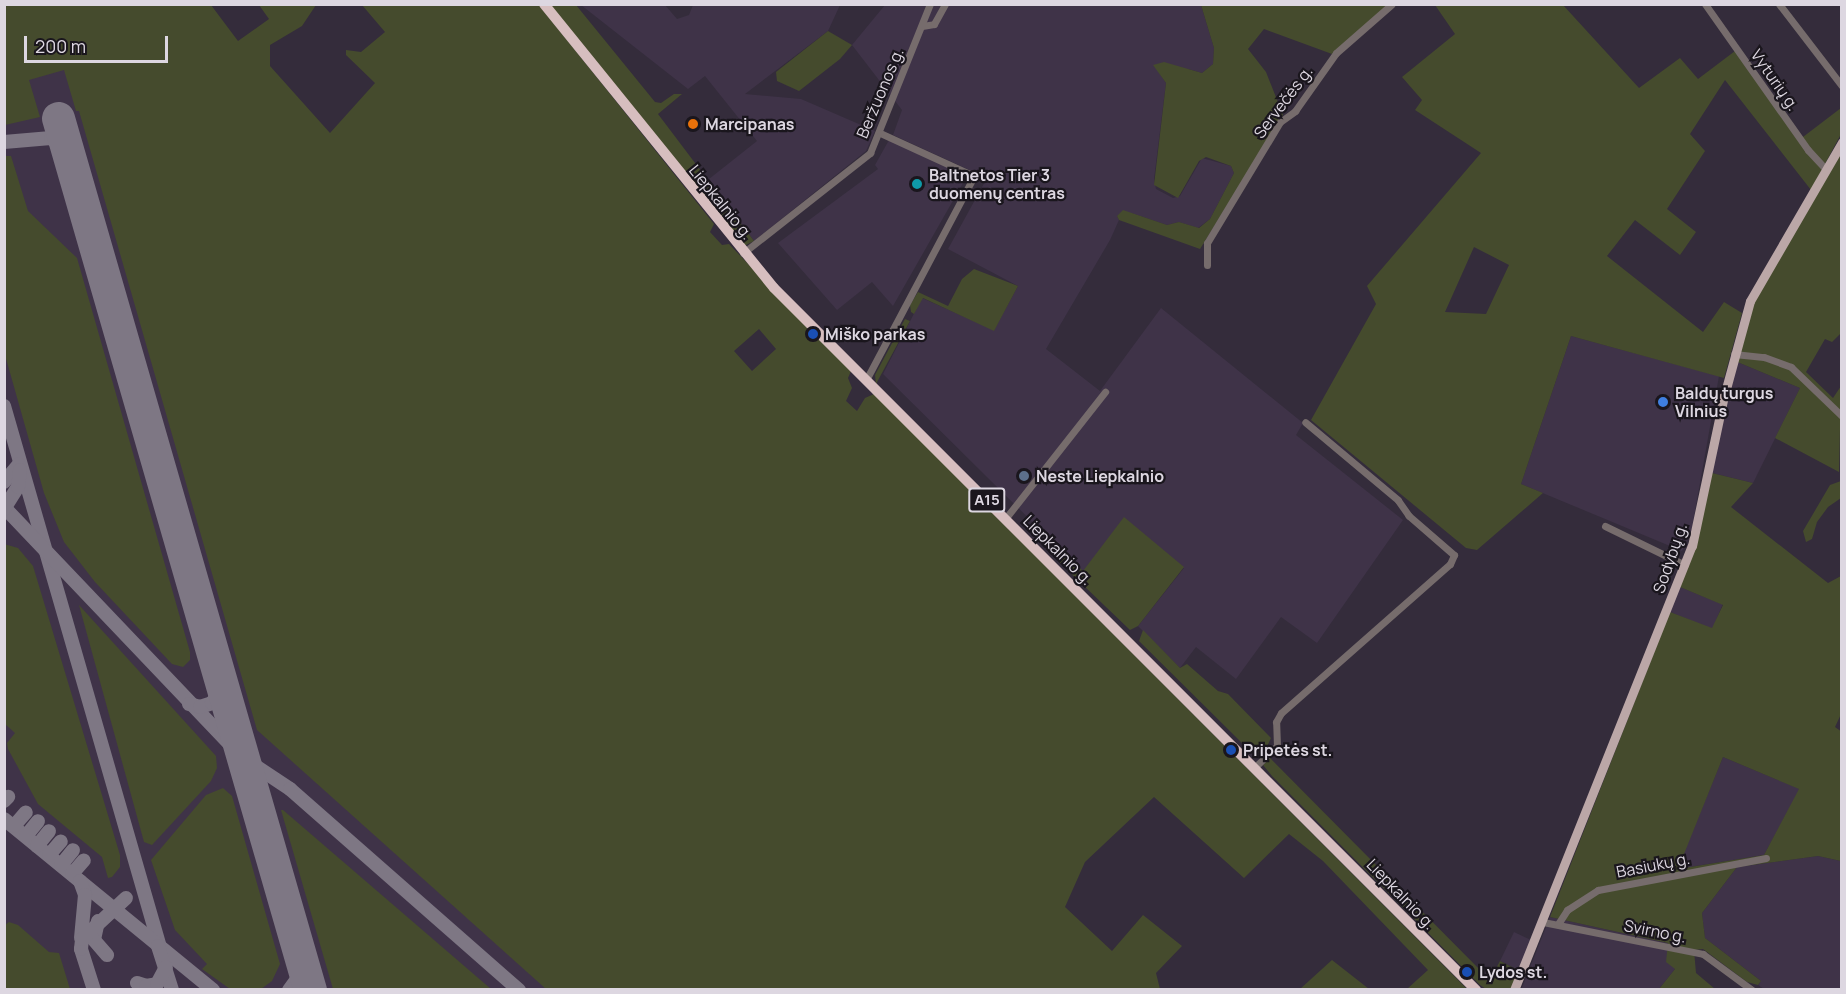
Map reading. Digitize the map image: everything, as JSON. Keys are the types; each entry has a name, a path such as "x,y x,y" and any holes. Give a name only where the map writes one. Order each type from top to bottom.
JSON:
{"highway":[{"name":"Liepkalnio g.","path":"544,4 743,253 866,380 1476,990"}],"main road":[{"name":"Sodybų g.","path":"1516,988 1685,565 1700,519 1734,354 1753,293 1842,142"}],"street":[{"path":"922,26 930,4"},
{"name":"Beržuonos g.","path":"743,253 863,159 880,133 922,26 934,24 945,4"},
{"name":"Servečės g.","path":"1207,265 1207,243 1281,122 1295,111 1336,53 1392,4"},
{"name":"Vyturių g.","path":"1706,4 1808,150 1826,169"},
{"path":"1779,4 1842,86"},
{"path":"866,380 975,176 880,133"},
{"path":"1734,354 1764,357 1791,367 1842,416"},
{"path":"1005,519 1106,392"},
{"path":"1255,767 1277,746 1276,719 1281,712 1450,564 1454,555 1409,516 1398,500 1305,422"},
{"path":"1605,526 1685,565"},
{"name":"Basiukų g.","path":"1558,924 1568,910 1598,890 1766,858"},
{"name":"Svirno g.","path":"1543,922 1703,954 1752,990"}],"shaded area":[{"path":"5,5 211,5 291,122 744,383 787,343 859,414 821,989 5,990"},
{"path":"581,5 665,5 677,19 689,15 693,5 840,5 828,31 745,94 801,99 875,131 866,151 754,241 709,179 757,141 705,76 688,89"},
{"path":"885,5 1201,5 1214,48 1213,64 1202,73 1188,69 1158,71 1166,83 1154,179 1156,189 1173,198 1180,196 1202,158 1231,166 1234,173 1210,219 1198,228 1179,222 1167,225 1131,213 1117,216 1119,220 1110,240 1046,349 1100,391 1161,308 1303,423 1296,435 1403,520 1317,643 1281,617 1236,679 1196,647 1180,668 1138,626 1184,568 1082,571 883,374 922,298 994,330 1018,286 948,249 987,178 893,135 902,110 852,45"},
{"path":"889,140 967,176 893,306 872,282 837,310 778,243 878,169 875,165"},
{"path":"1571,336 1719,376 1692,528 1682,551 1521,484"},
{"path":"1735,361 1800,388 1753,483 1712,473"},
{"path":"1680,587 1723,604 1713,629 1670,612"},
{"path":"1723,757 1800,789 1764,855 1677,869"},
{"path":"1818,856 1841,861 1841,986 1839,990 1764,989 1758,985 1761,981 1705,938 1702,913 1737,867"},
{"path":"1550,917 1668,943 1675,969 1659,989 1521,990"},
{"path":"1514,932 1531,940 1520,971 1500,961"}],"green space":[{"path":"4,5 211,5 238,41 269,19 259,5 316,5 302,26 270,45 270,66 330,133 375,83 346,55 346,50 361,52 385,32 362,5 539,5 714,224 710,232 722,245 729,244 851,371 848,378 852,388 846,401 857,411 865,398 874,394 1467,989 1407,989 1428,970 1323,861 1289,834 1244,878 1154,797 1085,862 1065,907 1112,951 1143,915 1182,946 1156,973 1160,989 546,989 257,730 79,111 76,111 64,70 29,80 40,117 5,125","holes":["759,329 776,349 752,371 734,351"]},
{"path":"549,5 576,5 655,102 661,103 674,94 682,94 658,114 754,241 744,246"},
{"path":"1201,5 1389,5 1332,54 1264,29 1248,49 1266,72 1283,115 1200,249 1119,220 1117,216 1123,210 1167,225 1179,222 1199,228 1210,219 1234,173 1231,166 1206,157 1199,161 1178,198 1154,185 1166,83 1153,65 1164,62 1202,73 1213,64 1214,48"},
{"path":"1435,5 1563,5 1639,88 1680,58 1698,79 1735,51 1799,140 1841,108 1841,134 1811,190 1725,80 1690,134 1705,151 1667,209 1696,232 1680,255 1635,220 1607,256 1703,332 1724,302 1742,313 1724,378 1571,336 1521,484 1543,493 1477,550 1466,548 1311,420 1376,304 1367,286 1481,153 1415,110 1422,100 1402,77 1455,34","holes":["1474,247 1509,265 1486,314 1445,312"]},
{"path":"828,31 852,45 840,59 799,91 777,81 776,72"},
{"path":"1841,147 1841,333 1832,342 1825,339 1806,372 1833,398 1841,386 1839,472 1775,438 1800,388 1735,361 1750,308"},
{"path":"6,156 11,156 28,211 77,258 190,652 190,660 183,667 172,664 95,582 64,542 44,493 5,355"},
{"path":"974,269 1018,286 994,331 923,298 914,314 911,312 910,305 918,292 948,306 962,279"},
{"path":"905,319 910,321 876,384 875,375"},
{"path":"1712,473 1753,483 1731,507 1828,583 1841,576 1842,712 1835,727 1842,732 1841,861 1818,856 1737,867 1702,913 1705,938 1761,981 1758,985 1747,982 1703,949 1694,950 1696,973 1715,989 1659,989 1675,969 1666,962 1668,943 1550,917 1670,612 1712,628 1723,605 1680,587 1697,541","holes":["1723,757 1799,789 1764,855 1678,869"]},
{"path":"1841,481 1841,498 1828,507 1817,522 1812,539 1806,542 1803,531 1830,485"},
{"path":"1124,517 1184,567 1138,626 1130,630 1058,561 1056,554 1061,550 1083,571"},
{"path":"4,544 18,548 33,566 120,855 120,867 112,877 108,878 102,857 38,804 8,749 7,743 15,733 5,724"},
{"path":"79,605 216,756 217,768 211,781 152,845 144,842"},
{"path":"1143,630 1180,668 1187,664 1218,691 1228,694 1271,738 1265,751 1256,753 1245,746 1139,641"},
{"path":"1270,758 1490,980 1500,961 1520,971 1511,989 1486,989 1480,985 1272,776 1263,765"},
{"path":"223,788 232,796 280,964 272,981 261,989 230,989 202,969 207,964 175,930 151,860 206,795"},
{"path":"281,810 283,810 491,989 333,989"},
{"path":"9,922 18,925 49,952 59,953 70,989 5,989 5,925"},
{"path":"1332,960 1369,989 1300,989"}],"taxiway":[{"path":"4,142 51,138 67,151"},
{"path":"4,406 162,954"},
{"path":"4,482 19,464"},
{"path":"4,509 18,487 20,470"},
{"path":"4,507 242,757 290,789 519,990"},
{"path":"189,704 200,707 212,703 220,691 220,678"},
{"path":"4,801 8,797"},
{"path":"14,826 26,812"},
{"path":"4,819 213,990"},
{"path":"26,836 38,821"},
{"path":"37,846 49,831"},
{"path":"49,855 61,841"},
{"path":"61,865 73,850"},
{"path":"72,874 84,860"},
{"path":"80,881 85,895 81,938"},
{"path":"94,990 81,949 82,939 126,898"},
{"path":"98,921 94,940 107,955"},
{"path":"158,946 172,990"},
{"path":"289,990 299,976 301,960"},
{"path":"137,983 146,986 157,984 166,967"}],"runway":[{"path":"58,118 310,990"}],"place":[{"name":"Marcipanas","path":"693,124"},
{"name":"Baltnetos Tier 3 duomenų centras","path":"917,184"},
{"name":"Miško parkas","path":"813,334"},
{"name":"Baldų turgus Vilnius","path":"1663,402"},
{"name":"Neste Liepkalnio","path":"1024,476"},
{"name":"Pripetės st.","path":"1231,750"},
{"name":"Lydos st.","path":"1467,972"}]}
